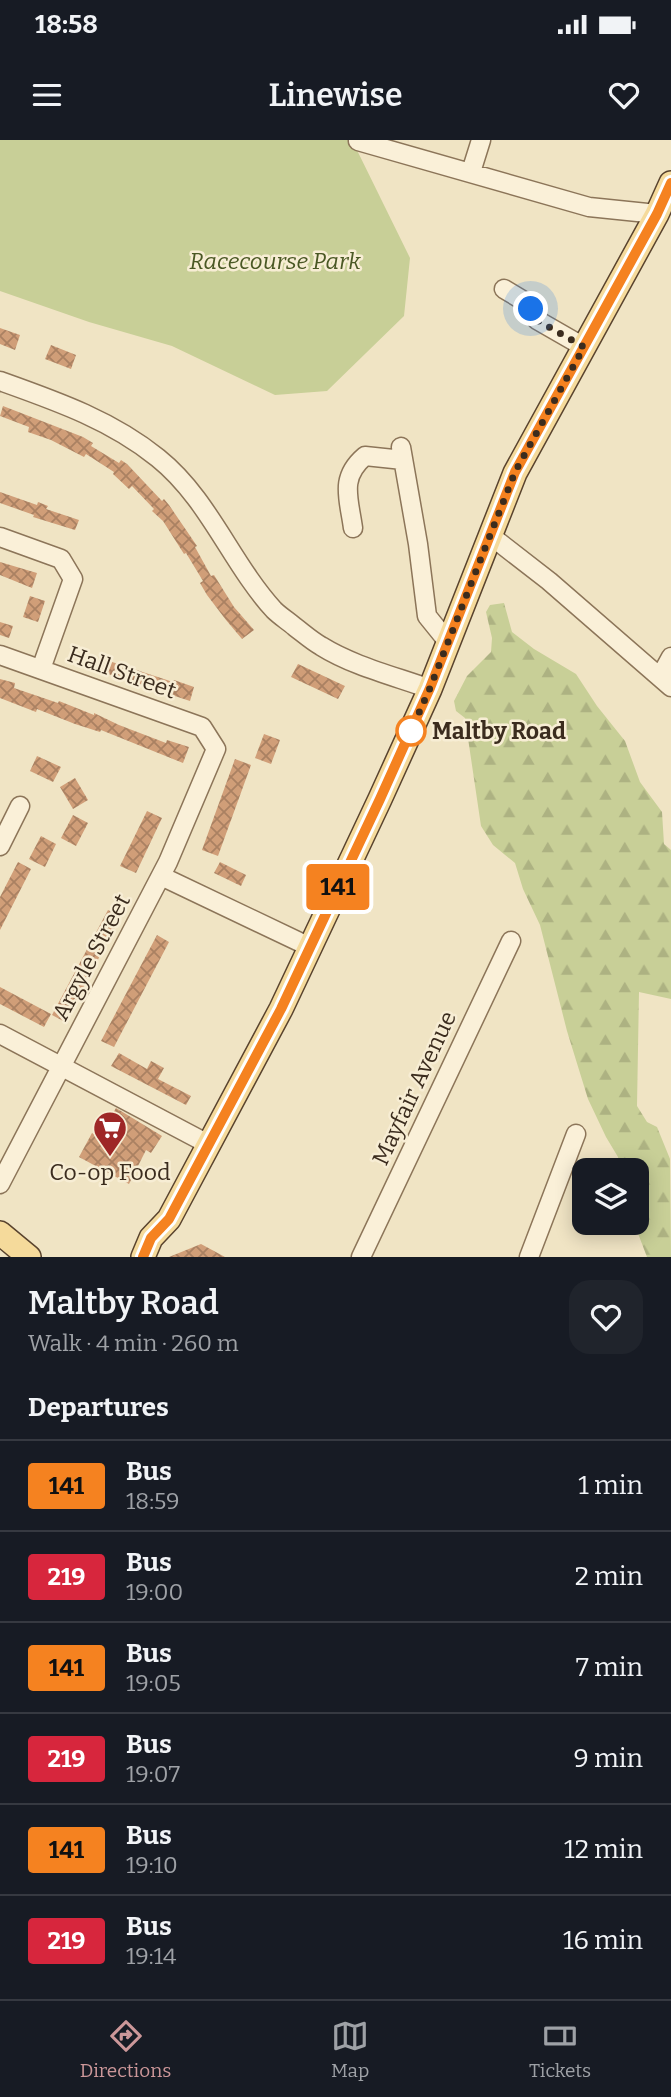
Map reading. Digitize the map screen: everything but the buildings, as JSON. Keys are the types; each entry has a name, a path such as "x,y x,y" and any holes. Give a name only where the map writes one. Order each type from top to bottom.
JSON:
{"main road":[{"path":"143,1257 151,1238 169,1219 281,1009 430,688 515,472 657,214 671,183"},
{"path":"160,1257 166,1244 169,1219"},
{"path":"0,1233 29,1257"}],"street":[{"path":"471,172 481,140"},
{"path":"358,141 395,145 471,172 589,207 657,214"},
{"path":"504,289 529,304 537,320 584,347"},
{"path":"0,381 71,407 105,423 158,458 182,481 205,510 247,576 275,611 320,646 351,661 430,688"},
{"path":"353,528 347,481 356,464 365,456 402,453 427,615 447,642"},
{"path":"491,536 549,580 666,682 671,657"},
{"path":"0,537 61,559 73,579 41,670"},
{"name":"Hall Street","path":"0,655 202,727 216,749"},
{"name":"Argyle Street","path":"0,1184 161,876 216,749"},
{"path":"0,846 20,806"},
{"path":"161,876 310,947"},
{"name":"Mayfair Avenue","path":"361,1257 512,941"},
{"path":"0,1034 208,1144"},
{"path":"529,1257 576,1134"}],"green space":[{"name":"Racecourse Park","path":"0,140 352,140 410,258 404,316 327,391 275,395 172,346 89,322 0,291"},
{"path":"504,603 512,632 534,649 576,674 625,741 640,782 662,812 664,844 671,850 671,999 639,992 637,1106 647,1122 657,1127 670,1159 671,1257 647,1257 639,1235 649,1235 649,1158 618,1158 606,1137 588,1099 567,1031 540,925 523,889 515,863 493,845 481,826 465,718 456,711 454,701 467,676 491,652 492,638 486,612 490,605"}],"bus line":[{"name":"141","path":"143,1257 151,1238 169,1219 281,1009 430,688 515,472 657,214 671,183"}],"place":[{"name":"Maltby Road","path":"411,731"},
{"name":"Co-op Food","path":"110,1158"}],"route":[{"path":"411,731 410,733 515,472 584,347 537,320 531,309"}]}
